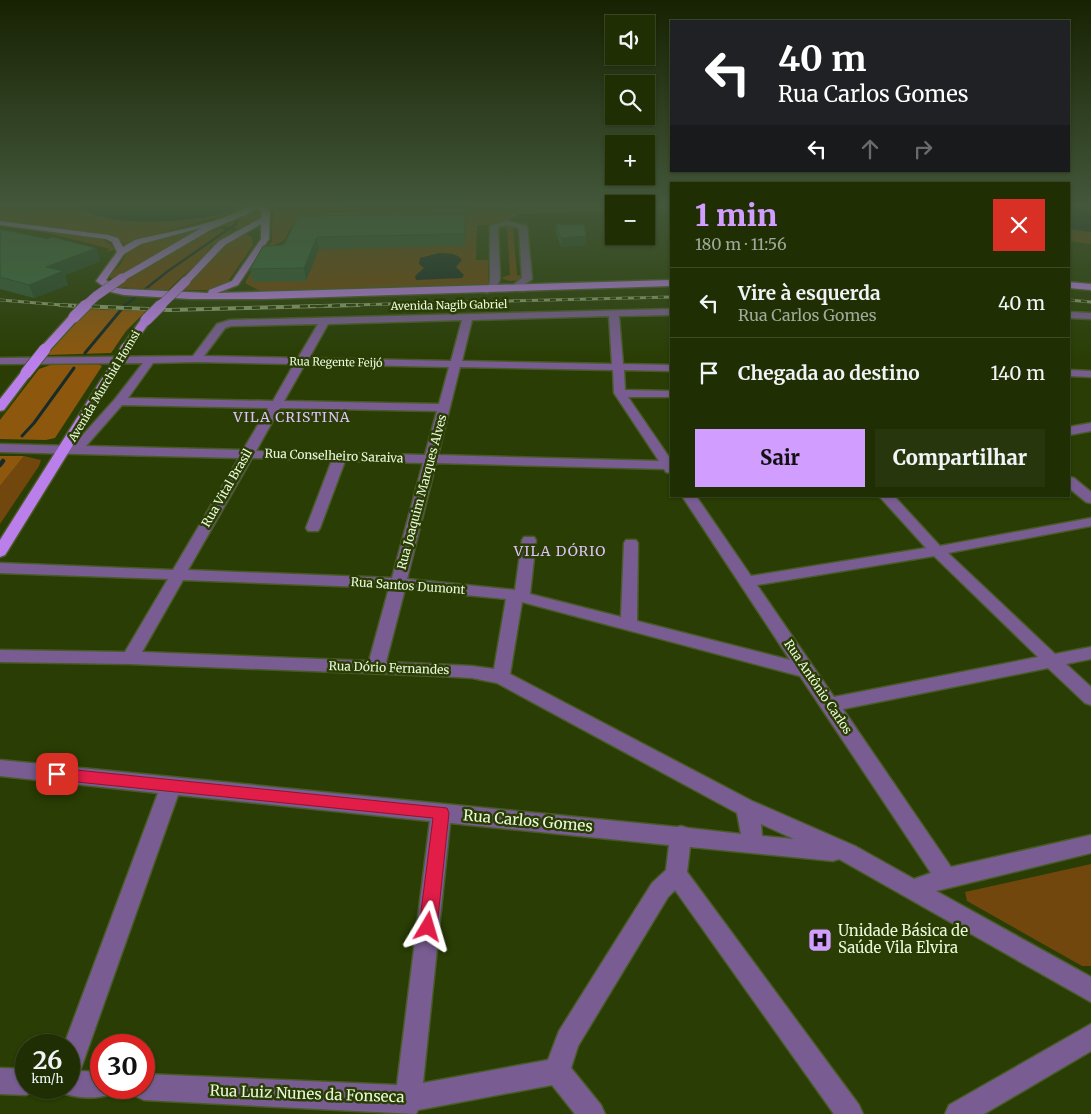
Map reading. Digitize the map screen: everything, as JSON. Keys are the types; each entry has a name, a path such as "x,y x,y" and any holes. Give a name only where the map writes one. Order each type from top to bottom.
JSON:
{"main road":[{"path":"119,255 101,281 114,290 148,294 263,296 487,290 519,286 670,283"},
{"path":"0,407 45,349 96,296 161,255"},
{"name":"Avenida Murchid Homsi","path":"0,552 71,449 112,372 146,320 212,255"},
{"path":"191,296 218,290 235,282 254,255"},
{"path":"235,282 242,290 263,296"},
{"path":"1070,285 1091,287"}],"street":[{"path":"487,290 493,287 495,279 495,255"},
{"path":"519,286 527,279 525,255"},
{"path":"495,279 519,286"},
{"path":"495,279 519,286"},
{"name":"Avenida Nagib Gabriel","path":"196,359 221,326 227,324 670,312"},
{"path":"614,313 620,393 670,466"},
{"path":"1070,315 1091,316"},
{"name":"Rua Joaquim Marques Alves","path":"376,668 468,317"},
{"name":"Rua Vital Brasil","path":"130,658 325,320"},
{"path":"71,449 119,401 148,363 147,358"},
{"name":"Rua Regente Feijó","path":"1,363 147,358 670,368"},
{"path":"1070,373 1091,374"},
{"path":"620,393 670,394"},
{"path":"119,401 444,408"},
{"path":"1070,431 1091,427"},
{"name":"Rua Conselheiro Saraiva","path":"0,448 670,466"},
{"path":"313,528 340,456"},
{"path":"1070,482 1091,498"},
{"name":"Rua Antônio Carlos","path":"691,497 946,878"},
{"path":"887,497 937,550 1091,698"},
{"path":"747,582 1091,522"},
{"path":"501,677 529,540"},
{"path":"628,625 631,544"},
{"name":"Rua Santos Dumont","path":"0,568 398,583 519,596 807,672"},
{"path":"830,705 1091,653"},
{"name":"Rua Dório Fernandes","path":"0,656 130,658 472,672 501,677 745,807 847,854 1091,990"},
{"name":"Rua Carlos Gomes","path":"0,768 441,813 680,835 847,854"},
{"path":"80,1035 171,786"},
{"path":"745,807 752,826 750,843"},
{"path":"405,1106 441,813"},
{"path":"592,1114 557,1071 568,1040 660,890 676,874 680,835"},
{"path":"911,890 946,878 1091,844"},
{"path":"676,874 850,1114"},
{"path":"958,1114 1091,1037"},
{"name":"Rua Luiz Nunes da Fonseca","path":"155,1088 405,1106 557,1071"},
{"path":"0,1081 15,1082"}],"shaded area":[{"path":"126,255 155,255 112,279 108,276 119,266"},
{"path":"166,255 205,255 168,290 116,287"},
{"path":"216,255 246,255 227,283 209,290 182,290"},
{"path":"259,255 476,255 476,260 488,260 488,286 272,292 258,290 245,283"},
{"path":"509,255 515,255 517,275 523,276 522,280 510,281 503,279 503,277 510,275"},
{"path":"88,309 146,311 126,331 111,353 47,355 53,345"},
{"path":"53,364 97,364 102,366 55,438 46,440 0,439 0,420 39,369"},
{"path":"0,456 24,456 0,486"},
{"path":"24,456 41,460 39,466 0,524 0,486"},
{"path":"1091,864 1091,966 1082,966 967,901 965,892"}],"water":[{"path":"431,255 454,255 462,260 456,267 464,275 462,278 416,280 415,276 424,268 419,264 420,258"}],"building":[{"path":"0,255 78,255 46,267 63,271 29,285 0,277"},
{"path":"258,255 309,255 304,268 250,269"}],"waterway":[{"path":"124,306 191,255"},
{"path":"85,353 124,306"},
{"path":"22,436 34,423 74,368"},
{"path":"0,465 3,461"}],"railway":[{"path":"310,306 670,297"},
{"path":"0,300 64,305"},
{"path":"1070,300 1091,302"},
{"path":"64,305 169,310 359,305"},
{"path":"64,305 74,306"}],"place":[{"name":"Unidade Básica de Saúde Vila Elvira","path":"820,940"}],"district":[{"name":"VILA CRISTINA","path":"292,417"},
{"name":"VILA DÓRIO","path":"560,551"}],"route":[{"path":"57,774 441,813 428,927"}]}
